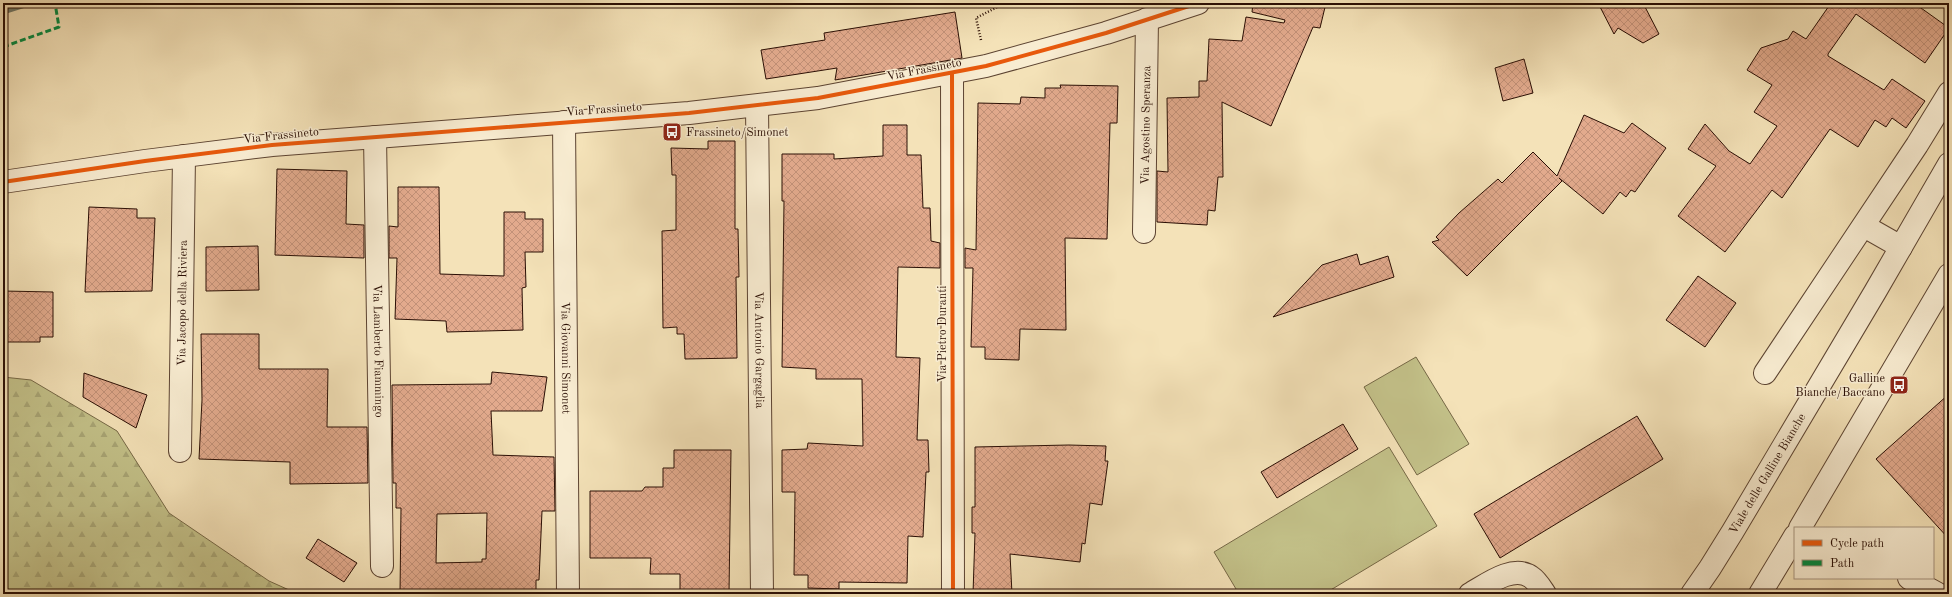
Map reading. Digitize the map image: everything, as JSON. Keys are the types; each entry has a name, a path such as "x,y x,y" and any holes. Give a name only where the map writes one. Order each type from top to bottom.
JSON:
{"street":[{"name":"Via Frassineto","path":"3,182 184,156 311,142 757,106 850,93 952,74 986,66 1092,37 1198,3"},
{"name":"Via Agostino Speranza","path":"1144,232 1147,19"},
{"name":"Via Pietro Duranti","path":"952,74 953,594"},
{"path":"1766,374 1917,145 1949,93"},
{"name":"Via Antonio Gargaglia","path":"757,106 762,594"},
{"name":"Via Giovanni Simonet","path":"564,122 568,594"},
{"name":"Via Lamberto Fiammingo","path":"375,136 382,566"},
{"name":"Via Jacopo della Riviera","path":"180,451 184,156"},
{"name":"Viale delle Galline Bianche","path":"1692,594 1733,531 1949,164"},
{"path":"1864,226 1900,247"},
{"path":"1806,527 1949,275"},
{"path":"1760,594 1794,544"},
{"path":"1470,594 1506,575 1519,573 1530,577 1545,594"},
{"path":"1911,579 1938,594"}],"path":[{"path":"986,66 976,18 1005,3"}],"green space":[{"path":"1416,357 1469,444 1417,475 1364,387"},
{"path":"3,377 31,380 117,431 169,513 269,581 298,594 9,594 3,587"},
{"path":"1389,447 1437,526 1324,594 1239,594 1214,552"}],"building":[{"path":"1253,3 1326,3 1320,28 1313,27 1271,126 1222,102 1223,177 1218,177 1215,211 1208,210 1207,225 1157,222 1157,171 1168,172 1167,98 1199,97 1199,81 1207,81 1209,39 1242,41 1246,17 1284,23 1285,20 1252,12"},
{"path":"1598,3 1643,3 1659,34 1643,43 1618,28 1614,34"},
{"path":"1831,3 1914,3 1949,28 1925,63 1856,14 1828,54 1828,56 1884,90 1892,79 1925,101 1906,128 1892,118 1886,127 1875,120 1858,147 1830,129 1782,198 1772,190 1725,252 1678,216 1716,166 1688,149 1705,124 1729,151 1750,164 1777,126 1754,112 1772,85 1747,70 1761,48 1788,39 1793,31 1806,39"},
{"path":"955,12 962,58 835,80 837,68 766,79 761,50 825,40 824,33"},
{"path":"1524,59 1533,93 1503,101 1495,68"},
{"path":"1060,85 1118,86 1117,123 1110,123 1107,239 1065,238 1066,330 1020,329 1019,360 985,359 985,347 971,347 973,268 965,268 965,248 976,250 978,103 1020,104 1021,97 1045,98 1045,88 1061,88"},
{"path":"1584,115 1624,133 1632,123 1666,148 1635,192 1631,190 1626,197 1620,192 1603,214 1559,178 1562,181 1467,276 1432,242 1439,240 1436,237 1459,213 1498,179 1502,183 1533,152 1557,176"},
{"path":"883,125 907,125 907,155 921,155 923,208 930,208 931,241 940,243 940,268 898,267 896,357 920,358 917,440 928,440 929,472 926,472 923,537 908,536 907,583 839,582 839,589 808,588 808,575 794,575 795,492 782,492 782,450 807,449 808,443 863,446 862,379 816,379 816,369 782,367 784,201 782,201 782,154 834,154 834,159 883,156"},
{"path":"708,141 735,141 735,229 738,229 739,277 736,277 737,358 685,359 684,334 677,334 677,327 663,328 662,231 676,230 676,175 672,175 671,148 708,149"},
{"path":"277,169 347,171 346,224 364,225 364,258 275,255"},
{"path":"398,187 439,187 440,274 504,276 504,212 525,212 525,219 543,219 543,252 525,252 526,287 522,288 523,330 447,332 446,321 395,319 397,258 389,258 389,226 398,227"},
{"path":"89,207 137,209 137,218 155,218 152,291 85,292"},
{"path":"258,246 259,290 206,291 206,247"},
{"path":"1357,254 1360,265 1388,256 1394,277 1273,317 1322,265"},
{"path":"1698,276 1736,303 1705,347 1666,320"},
{"path":"3,291 53,292 53,337 40,337 40,342 3,342"},
{"path":"201,334 259,334 259,369 328,369 327,427 367,427 368,483 290,484 290,462 199,459 202,400"},
{"path":"492,372 547,377 542,411 491,411 493,455 554,457 555,511 542,511 539,580 536,580 536,594 400,594 401,508 396,508 396,483 393,483 392,385 491,384","holes":["487,513 486,559 482,559 482,562 436,563 437,514"]},
{"path":"84,373 147,395 136,428 83,397"},
{"path":"1949,394 1949,539 1876,459"},
{"path":"1637,416 1663,459 1500,558 1474,514"},
{"path":"1343,424 1358,449 1277,498 1261,472"},
{"path":"1069,445 1106,446 1105,461 1108,461 1102,505 1090,503 1085,544 1082,543 1080,562 1010,554 1012,594 973,594 975,533 972,533 972,507 975,507 975,447"},
{"path":"674,450 731,450 729,594 680,594 680,574 650,574 651,558 590,558 590,491 642,491 645,487 663,487 663,468 674,468"},
{"path":"318,539 357,563 344,582 306,558"}],"waterway":[{"path":"3,10 25,3"}],"marked path":[{"path":"3,47 59,27 55,3"}],"cycle path":[{"path":"3,182 145,161 272,145 689,113 818,98 986,66 1106,33 1198,3"},
{"path":"952,73 953,594"}],"place":[{"name":"Frassineto/Simonet","path":"672,132"},
{"name":"Galline Bianche/Baccano","path":"1899,385"}]}
